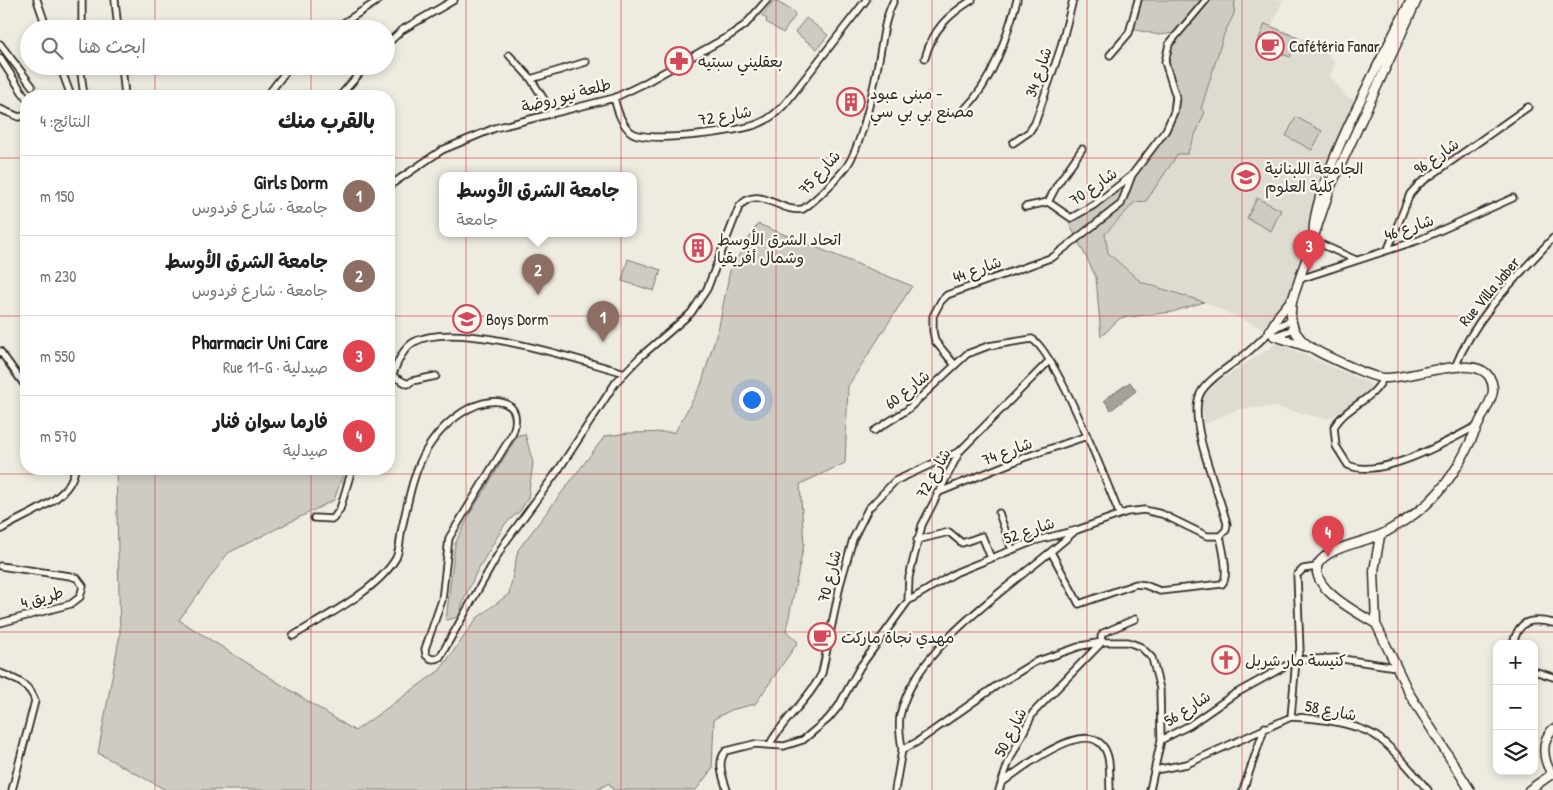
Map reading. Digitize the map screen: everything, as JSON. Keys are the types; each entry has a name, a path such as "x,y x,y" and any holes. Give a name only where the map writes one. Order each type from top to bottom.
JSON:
{"street":[{"path":"38,0 44,20"},
{"path":"82,0 82,20"},
{"path":"115,0 117,20"},
{"path":"348,20 379,0"},
{"path":"395,37 402,30 454,0"},
{"name":"طلعة نيو روضة","path":"395,182 442,150 495,128 552,112 614,98 643,84 729,36 745,25 767,0"},
{"name":"شارع 72","path":"614,98 623,124 631,133 646,138 684,136 748,128 760,124 770,118 785,104 866,0"},
{"name":"شارع 75","path":"625,373 691,313 707,289 739,206 743,201 749,198 762,198 791,210 803,209 846,167 857,143 868,105 887,14 894,0"},
{"path":"925,58 932,36 939,26 972,0"},
{"path":"964,110 984,85 996,61 1018,0"},
{"name":"شارع 34","path":"1013,143 1020,140 1035,123 1060,50 1073,0"},
{"path":"1110,55 1129,33 1138,0"},
{"name":"شارع 44","path":"955,365 935,341 933,316 941,301 947,295 969,286 1052,257 1121,204 1126,196 1132,175 1166,130 1174,112 1176,97 1165,62 1169,44 1206,0"},
{"path":"1313,237 1313,224 1317,209 1334,160 1411,0"},
{"path":"1309,347 1294,329 1291,321 1293,298 1340,165 1417,0"},
{"path":"0,44 20,70"},
{"path":"509,55 531,79 552,112"},
{"path":"0,58 21,90"},
{"path":"531,79 586,62"},
{"path":"24,75 32,86"},
{"path":"63,75 69,90"},
{"path":"81,75 83,90"},
{"path":"123,75 125,90"},
{"path":"272,90 283,75"},
{"path":"345,90 358,75"},
{"name":"شارع 96","path":"1388,249 1410,194 1419,184 1528,107"},
{"path":"0,109 20,117"},
{"name":"شارع 70","path":"1082,149 1056,185 1048,202 1071,218 1094,205 1132,175"},
{"name":"شارع 46","path":"1300,279 1447,229 1514,198"},
{"path":"1025,208 1048,202"},
{"path":"1313,237 1356,260"},
{"name":"Rue Villa Jaber","path":"1455,367 1464,342 1480,318 1553,238"},
{"path":"1270,334 1276,320 1293,298"},
{"path":"1051,552 1079,604 1136,584 1145,585 1160,591 1219,585 1225,580 1224,556 1220,536 1226,530 1227,524 1208,471 1198,416 1200,392 1270,334 1279,324 1291,321"},
{"path":"1270,334 1294,329"},
{"path":"1270,334 1309,347 1362,372 1383,378 1408,376 1455,367 1480,368 1491,379 1492,395 1461,463 1442,489 1412,516 1380,536 1325,556 1316,567 1303,570 1297,576 1300,650 1296,660 1291,717"},
{"path":"395,369 402,353 414,342 430,337 495,339 625,373"},
{"path":"955,365 967,354 977,349 1024,339 1037,342 1049,361 1087,436 1119,513"},
{"path":"0,351 20,379"},
{"name":"شارع 72","path":"908,601 909,577 917,540 928,509 960,451 1049,361"},
{"name":"شارع 60","path":"874,431 907,410 955,365"},
{"path":"609,369 616,382"},
{"path":"293,636 370,587 396,558 410,490 427,448 450,421 482,403 498,402 508,404 514,410 516,418 512,435 449,538 442,600 425,649 426,655 430,659 435,660 440,657 504,544 559,469 616,382 625,373"},
{"path":"395,378 408,384 412,381 436,376"},
{"path":"1383,378 1379,387 1338,419 1334,427 1336,446 1348,465 1367,469 1389,464 1446,442 1478,425"},
{"name":"شارع 74","path":"937,493 1023,458 1087,436"},
{"name":"شارع 70","path":"770,744 781,727 817,684 822,673 840,585 853,539 868,509 895,482 960,451"},
{"path":"0,530 56,496 72,480 73,475"},
{"path":"314,518 333,519 340,509 350,475"},
{"name":"شارع 52","path":"727,790 721,768 722,758 726,751 754,744 784,746 803,740 828,720 847,692 860,667 908,601 933,584 1034,541 1077,530 1119,513 1144,510 1162,514 1207,536 1220,536"},
{"path":"999,512 1012,550"},
{"path":"895,790 902,750 899,722 901,713 908,692 924,666 943,642 1077,530"},
{"path":"917,540 946,532 952,533 962,543 982,536 991,558"},
{"path":"1380,536 1374,571 1376,624 1409,693 1470,790"},
{"name":"طريق 4","path":"0,566 70,576 77,578 83,586 80,597 71,604 0,623"},
{"path":"1316,567 1317,577 1326,590 1376,624"},
{"path":"1515,640 1518,631 1527,622 1535,619 1553,622"},
{"name":"شارع 50","path":"999,788 1033,713 1102,642 1100,637 1103,633 1135,620"},
{"path":"902,750 917,742 968,704 1035,662 1068,650 1102,642 1118,641 1136,644 1152,658 1160,688 1162,740 1150,790"},
{"name":"شارع 56","path":"1162,740 1190,725 1232,694 1296,660 1336,658 1396,667"},
{"path":"1538,672 1553,676"},
{"path":"0,673 23,684 32,692 35,701 30,727 12,790"},
{"name":"شارع 58","path":"1155,770 1187,764 1265,727 1291,717 1324,720 1366,731 1379,737 1428,790"},
{"path":"1243,790 1265,727"},
{"path":"1529,790 1552,774 1546,761 1544,750 1547,736 1553,729"},
{"name":"شارع 50","path":"999,788 1051,749 1084,738 1095,739 1102,745 1108,759 1110,790"}],"shaded area":[{"path":"774,0 794,12 795,16 783,33 766,22 767,19 762,16"},
{"path":"1137,0 1204,0 1174,33 1159,35 1132,29"},
{"path":"1211,0 1235,0 1234,14 1224,34 1201,109 1205,112 1187,154 1178,154 1146,201 1135,202 1105,234 1108,253 1141,282 1204,302 1172,312 1120,318 1101,337 1096,277 1069,223 1134,177 1170,123 1172,90 1162,65 1171,45"},
{"name":"الجامعة اللبنانية كلّية العلوم","path":"1235,0 1283,0 1272,25 1304,39 1328,54 1335,64 1330,76 1346,96 1360,103 1313,224 1293,298 1262,328 1204,302 1141,282 1108,253 1105,234 1135,202 1146,200 1205,112 1201,110 1224,34 1234,14"},
{"path":"806,18 828,35 817,49 795,32"},
{"path":"1265,24 1298,38 1290,57 1257,44"},
{"path":"1296,117 1322,131 1312,150 1286,136"},
{"path":"1257,198 1281,210 1271,231 1247,218"},
{"path":"758,224 912,286 848,386 845,463 800,484 804,544 786,631 798,642 755,704 731,710 714,719 712,769 696,790 613,790 609,783 597,790 166,790 98,753 120,634 116,475 343,475 334,500 228,553 179,620 355,731 440,670 477,618 509,594 518,550 605,436 629,433 675,432 701,385 719,326 730,270"},
{"path":"628,259 661,270 654,291 622,281"},
{"path":"1277,343 1371,384 1362,400 1327,419 1274,407 1238,409 1205,424 1202,407 1204,395 1218,382"},
{"path":"1130,382 1136,391 1111,410 1104,400"},
{"path":"525,434 533,463 528,498 520,511 505,524 477,571 464,599 459,617 446,620 455,544 470,514 518,435"}],"place":[{"name":"Cafétéria Fanar","path":"1270,46"},
{"name":"بعقليني سبتيه","path":"679,61"},
{"name":"مبنى عبود - مصنع بي بي سي","path":"851,102"},
{"name":"الجامعة اللبنانية كلّية العلوم","path":"1246,177"},
{"name":"اتحاد الشرق الأوسط وشمال أفريقيا","path":"698,248"},
{"name":"Pharmacir Uni Care","path":"1309,271"},
{"name":"جامعة الشرق الأوسط","path":"538,295"},
{"name":"Boys Dorm","path":"467,319"},
{"name":"Girls Dorm","path":"603,342"},
{"name":"فارما سوان فنار","path":"1328,557"},
{"name":"مهدي نجاة ماركت","path":"822,637"},
{"name":"كنيسة مار شربل","path":"1226,660"}]}
